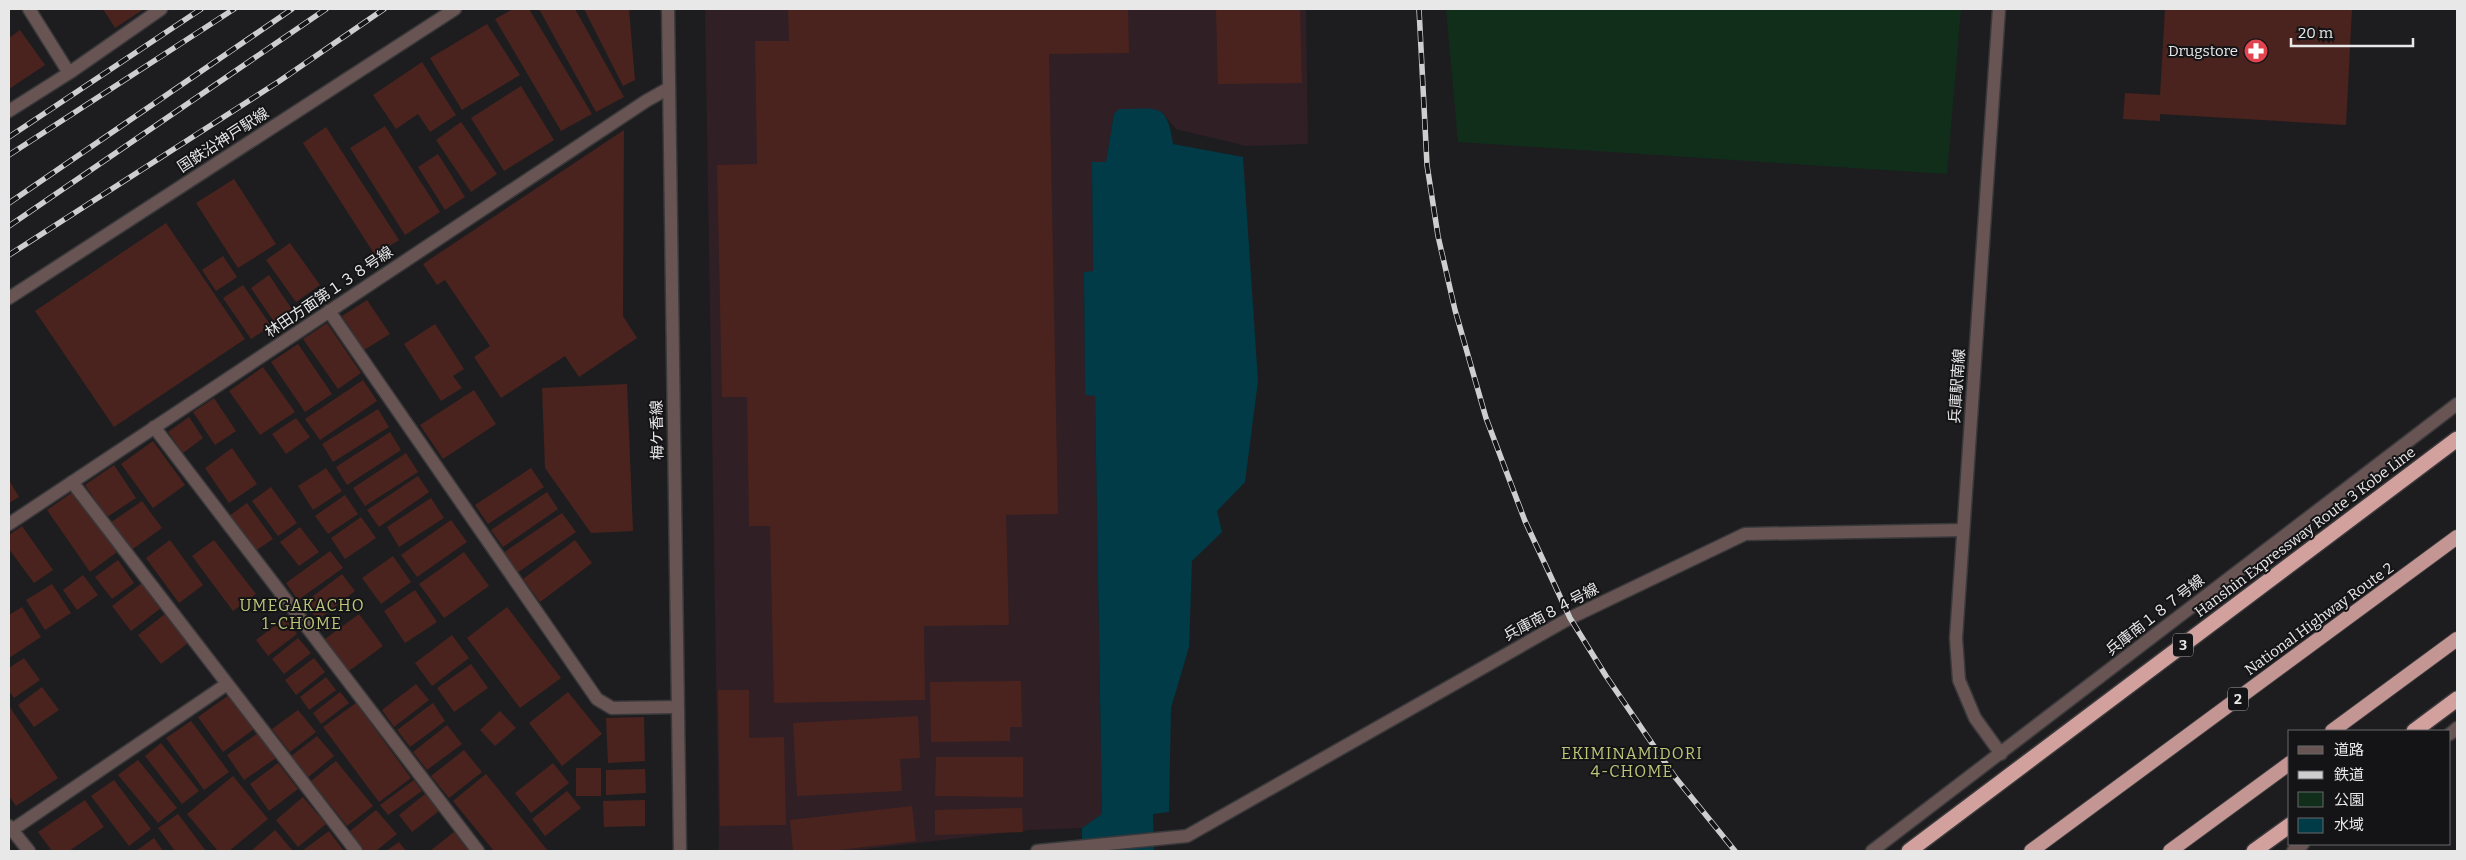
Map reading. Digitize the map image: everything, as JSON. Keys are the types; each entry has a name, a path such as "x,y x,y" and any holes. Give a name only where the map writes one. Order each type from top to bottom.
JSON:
{"highway":[{"name":"Hanshin Expressway Route 3 Kobe Line","path":"1909,851 2457,439"},
{"name":"National Highway Route 2","path":"2031,851 2457,537"},
{"path":"2333,730 2457,639"},
{"path":"2415,730 2457,699"},
{"path":"2170,851 2288,764"},
{"path":"2254,851 2288,826"}],"street":[{"path":"28,9 69,73"},
{"path":"9,111 69,73 161,9"},
{"name":"国鉄沿神戸駅線","path":"9,298 455,9"},
{"name":"梅ケ香線","path":"668,9 676,707 680,851"},
{"name":"兵庫駅南線","path":"1999,9 1956,638 1959,680 1975,718 2001,754"},
{"name":"林田方面第１３８号線","path":"9,524 646,101 670,88"},
{"path":"329,311 597,699 612,708 676,707"},
{"name":"兵庫南１８７号線","path":"1872,851 2457,404"},
{"path":"154,427 478,851"},
{"path":"72,482 356,851"},
{"name":"兵庫南８４号線","path":"1037,851 1187,836 1570,618 1745,534 1963,530"},
{"path":"29,851 11,828 227,684"}],"shaded area":[{"path":"705,9 1306,9 1308,144 1246,146 1176,129 1162,112 1152,109 1114,114 1106,163 1092,162 1093,272 1084,272 1085,395 1095,395 1102,815 1082,828 1029,830 849,851 719,851"}],"green space":[{"path":"1446,9 1961,9 1947,174 1458,142"}],"water":[{"path":"1143,108 1158,110 1167,120 1173,144 1243,157 1258,381 1245,482 1217,511 1222,532 1192,561 1189,647 1171,708 1169,812 1153,814 1154,851 1082,851 1082,828 1102,814 1095,396 1085,395 1084,272 1093,271 1092,162 1106,162 1114,114 1119,109"}],"building":[{"path":"103,9 144,9 115,28"},
{"path":"513,9 529,9 592,114 561,131 495,19"},
{"path":"539,9 575,9 624,97 596,112"},
{"path":"584,9 629,9 635,80 623,86"},
{"path":"788,9 1128,9 1129,53 1049,54 1058,514 1006,515 1009,625 924,626 925,700 774,703 770,526 749,526 747,397 722,397 717,165 757,164 755,41 789,41"},
{"path":"1216,9 1300,9 1302,83 1218,84"},
{"name":"Drugstore","path":"2165,9 2352,9 2346,125 2160,114 2160,121 2123,119 2125,93 2160,95"},
{"path":"487,24 520,75 462,110 430,58"},
{"path":"20,30 45,65 9,89 9,38"},
{"path":"422,62 456,115 430,132 418,114 396,129 373,95"},
{"path":"521,86 554,140 504,171 471,118"},
{"path":"461,122 497,174 471,192 436,140"},
{"path":"385,126 440,212 405,235 350,148"},
{"path":"326,127 399,240 375,255 303,143"},
{"path":"624,130 623,316 637,338 579,377 565,356 501,398 474,357 490,346 445,280 437,285 423,264"},
{"path":"438,154 465,197 445,210 418,167"},
{"path":"234,179 276,244 238,268 196,203"},
{"path":"166,223 245,339 114,427 35,311"},
{"path":"290,243 320,285 296,302 266,260"},
{"path":"223,256 237,277 216,291 202,270"},
{"path":"269,275 293,311 275,323 251,288"},
{"path":"243,285 271,326 251,339 223,298"},
{"path":"367,300 390,334 364,350 342,316"},
{"path":"327,323 361,373 338,389 303,339"},
{"path":"435,324 464,369 453,376 462,388 441,401 404,344"},
{"path":"298,344 332,394 305,412 271,362"},
{"path":"263,367 295,412 260,435 229,391"},
{"path":"363,380 377,401 320,440 305,419"},
{"path":"627,384 633,531 591,533 545,468 542,388"},
{"path":"474,390 496,424 443,459 420,425"},
{"path":"214,398 236,431 215,445 193,412"},
{"path":"378,409 389,427 333,462 322,444"},
{"path":"189,417 203,438 183,453 168,432"},
{"path":"296,418 310,437 286,454 272,434"},
{"path":"390,432 401,450 347,485 336,467"},
{"path":"153,441 185,485 153,508 121,464"},
{"path":"232,448 257,484 229,503 205,468"},
{"path":"406,453 418,472 365,506 353,488"},
{"path":"114,465 136,498 107,517 85,485"},
{"path":"326,468 342,491 313,510 298,486"},
{"path":"531,468 544,487 488,524 475,505"},
{"path":"418,476 429,492 379,527 367,510"},
{"path":"9,480 19,497 9,503"},
{"path":"271,487 297,523 278,536 252,501"},
{"path":"74,491 117,552 90,572 47,510"},
{"path":"547,492 558,509 503,547 491,530"},
{"path":"345,495 358,514 328,534 315,516"},
{"path":"431,498 444,518 399,547 387,527"},
{"path":"142,501 162,528 130,551 110,523"},
{"path":"247,503 273,539 255,551 229,516"},
{"path":"562,513 576,532 517,573 503,553"},
{"path":"361,517 376,538 345,559 331,538"},
{"path":"451,520 467,542 417,577 401,555"},
{"path":"22,526 53,570 34,583 9,549 9,535"},
{"path":"300,527 319,552 299,566 280,542"},
{"path":"170,540 203,585 179,603 146,558"},
{"path":"214,540 256,594 233,611 192,556"},
{"path":"575,540 592,563 540,602 523,579"},
{"path":"330,551 343,568 298,600 286,583"},
{"path":"464,552 489,586 444,618 419,584"},
{"path":"393,556 411,582 381,604 362,578"},
{"path":"118,560 134,583 112,599 95,577"},
{"path":"342,574 355,591 318,620 304,603"},
{"path":"83,575 98,595 77,610 63,590"},
{"path":"142,583 161,608 131,631 112,606"},
{"path":"52,584 71,613 45,630 26,600"},
{"path":"415,590 437,622 405,643 384,611"},
{"path":"22,607 41,637 9,658 9,615"},
{"path":"507,607 561,678 520,708 467,638"},
{"path":"165,614 188,643 161,664 138,635"},
{"path":"359,614 383,646 349,671 325,639"},
{"path":"285,618 297,634 268,656 256,640"},
{"path":"452,635 469,658 432,686 415,663"},
{"path":"298,638 311,653 284,674 272,659"},
{"path":"24,658 40,680 14,698 9,691 9,668"},
{"path":"314,658 325,672 296,695 285,680"},
{"path":"471,664 488,688 454,712 437,688"},
{"path":"326,677 336,690 309,710 300,697"},
{"path":"1021,681 1022,727 1010,727 1010,741 931,742 930,682"},
{"path":"416,684 429,700 394,727 382,710"},
{"path":"42,687 59,710 34,727 18,705"},
{"path":"718,690 749,690 749,738 784,737 786,825 720,826"},
{"path":"340,692 349,703 321,724 313,713"},
{"path":"568,692 602,734 562,766 529,723"},
{"path":"229,695 254,729 223,752 198,717"},
{"path":"356,703 411,778 379,802 323,727"},
{"path":"433,703 445,721 410,747 397,730"},
{"path":"9,706 58,778 16,806 9,796"},
{"path":"298,710 316,732 290,752 272,729"},
{"path":"500,711 516,728 495,746 480,730"},
{"path":"918,716 920,758 900,759 902,791 797,796 793,723"},
{"path":"644,717 645,761 608,763 606,718"},
{"path":"191,721 229,772 204,790 166,738"},
{"path":"447,725 462,744 427,770 413,752"},
{"path":"258,733 276,758 244,780 227,755"},
{"path":"317,736 334,756 307,778 290,757"},
{"path":"161,743 199,791 182,804 145,756"},
{"path":"464,750 482,772 449,798 431,776"},
{"path":"936,757 1023,757 1023,797 935,796"},
{"path":"138,760 177,808 158,823 118,775"},
{"path":"336,761 373,806 347,826 311,781"},
{"path":"278,763 298,789 269,811 250,784"},
{"path":"553,763 569,783 531,813 515,793"},
{"path":"576,768 601,768 601,796 576,796"},
{"path":"645,769 646,793 606,795 606,770"},
{"path":"486,774 548,851 494,851 453,801"},
{"path":"233,776 268,819 229,851 218,851 187,814"},
{"path":"114,780 151,829 129,846 91,796"},
{"path":"414,780 422,791 388,815 380,805"},
{"path":"567,791 581,808 545,836 532,819"},
{"path":"425,794 439,811 412,832 399,815"},
{"path":"303,797 326,824 298,847 276,820"},
{"path":"85,800 104,827 69,851 52,851 38,832"},
{"path":"645,800 645,826 604,827 603,801"},
{"path":"912,806 916,841 830,851 793,851 790,820"},
{"path":"1022,808 1023,832 935,835 935,810"},
{"path":"376,810 397,834 376,851 365,851 349,832"},
{"path":"178,814 206,851 175,851 158,828"},
{"path":"275,830 293,851 251,851"},
{"path":"329,831 344,851 302,851"},
{"path":"454,832 469,851 430,851"},
{"path":"154,838 163,851 136,851"},
{"path":"399,842 406,851 386,851"}],"railway":[{"path":"9,137 201,9"},
{"path":"9,155 234,9"},
{"path":"9,203 292,9"},
{"path":"9,226 326,9"},
{"path":"9,255 278,82 384,9"},
{"path":"1419,9 1427,165 1438,236 1455,310 1486,418 1525,521 1570,618 1606,676 1675,777 1735,851"}],"place":[{"name":"Drugstore","path":"2256,51"}],"district":[{"name":"UMEGAKACHO 1-CHOME","path":"302,614"},
{"name":"EKIMINAMIDORI 4-CHOME","path":"1632,762"}]}
